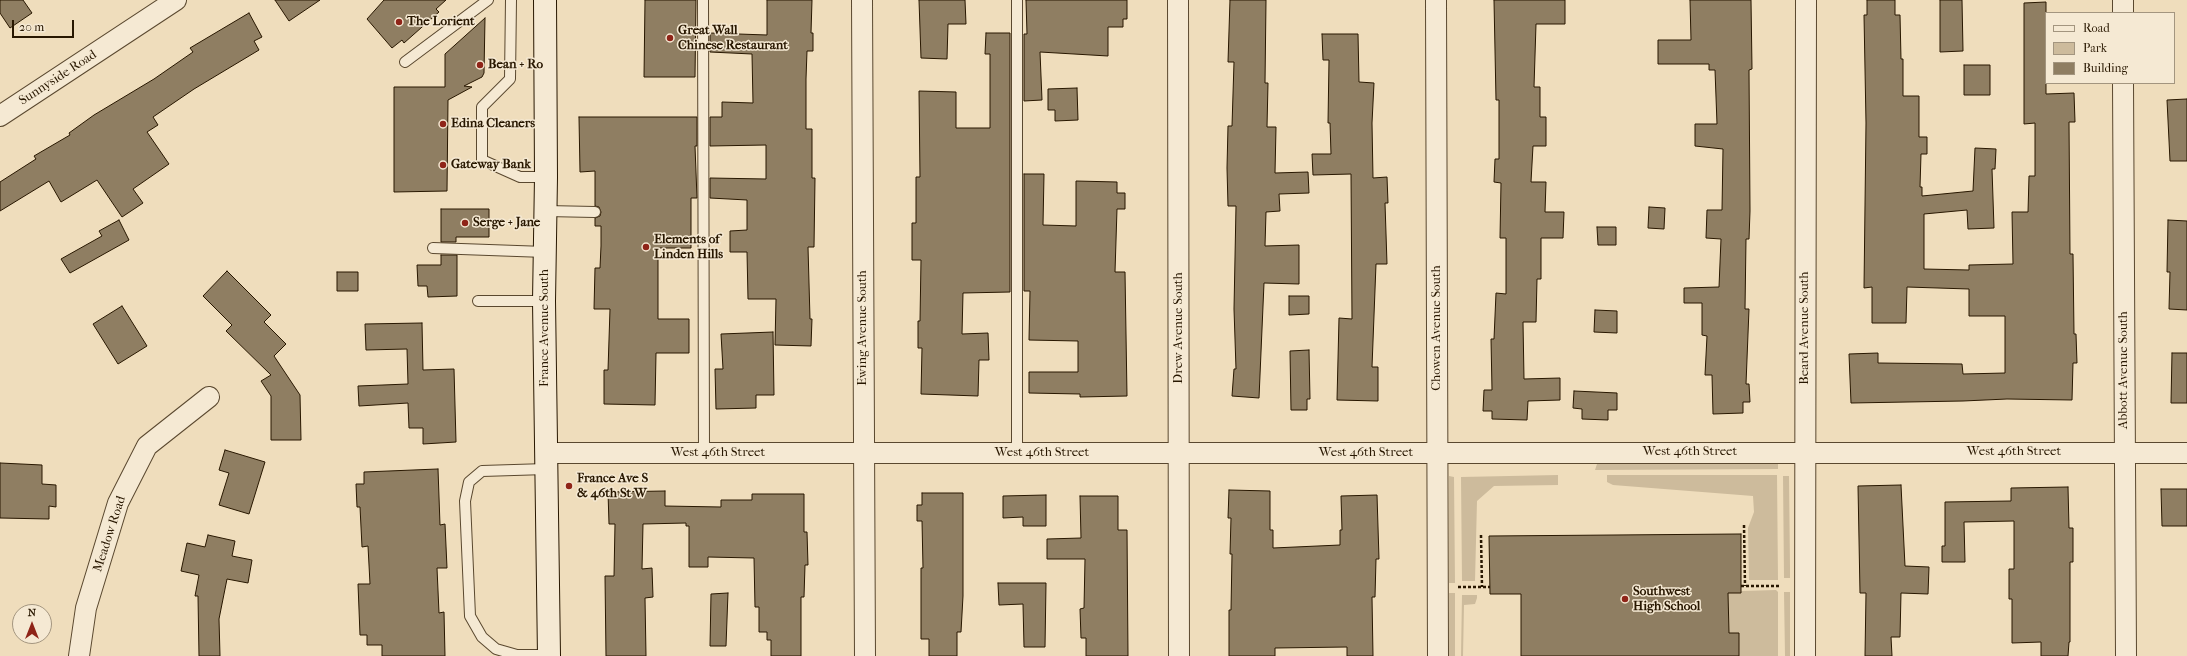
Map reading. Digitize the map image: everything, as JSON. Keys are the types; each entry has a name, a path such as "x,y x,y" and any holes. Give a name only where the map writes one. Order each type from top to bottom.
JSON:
{"main road":[{"name":"France Avenue South","path":"545,0 546,211 544,301 549,655"}],"street":[{"name":"Sunnyside Road","path":"0,116 176,0"},
{"name":"Ewing Avenue South","path":"862,0 865,656"},
{"name":"Drew Avenue South","path":"1178,0 1179,656"},
{"name":"Chowen Avenue South","path":"1436,0 1438,656"},
{"name":"Beard Avenue South","path":"1804,656 1806,0"},
{"path":"2123,0 2123,12"},
{"name":"Abbott Avenue South","path":"2123,84 2126,656"},
{"name":"Meadow Road","path":"79,656 86,608 118,503 147,446 209,397"},
{"name":"West 46th Street","path":"546,461 704,452 1179,454 1437,452 2187,452"}],"lane":[{"path":"406,62 488,0"},
{"path":"511,0 510,79 482,107 482,160 520,177 546,177"},
{"path":"703,0 704,452"},
{"path":"1017,0 1017,453"},
{"path":"546,211 595,212"},
{"path":"433,248 545,252"},
{"path":"478,301 544,301"},
{"path":"546,461 482,471 469,482 465,501 470,616 482,637 496,649 517,655 549,655"}],"path":[{"path":"1744,525 1745,586"},
{"path":"1481,535 1482,587"},
{"path":"1741,586 1780,586"},
{"path":"1458,587 1490,587"}],"green space":[{"path":"1597,464 1778,464 1778,469 1595,470"},
{"path":"1558,475 1558,485 1494,486 1477,501 1475,581 1462,581 1461,477"},
{"path":"1607,475 1777,475 1778,580 1749,580 1748,528 1754,512 1753,496 1613,485 1607,482"},
{"path":"1449,476 1454,477 1455,583 1449,583"},
{"path":"1783,476 1789,476 1790,578 1784,578"},
{"path":"1776,590 1778,592 1778,656 1739,656 1739,633 1729,633 1728,593"},
{"path":"1784,592 1790,592 1790,656 1785,656"},
{"path":"1449,593 1455,593 1455,656 1449,656"},
{"path":"1462,595 1477,595 1477,598 1475,604 1464,605 1463,656 1461,656"}],"building":[{"path":"0,0 23,0 32,13 10,28 0,13"},
{"path":"275,0 320,0 289,21"},
{"name":"The Lorient","path":"384,0 446,0 436,9 439,12 404,43 402,40 392,48 367,19"},
{"name":"Great Wall Chinese Restaurant","path":"645,0 696,0 695,77 644,77"},
{"path":"767,0 812,0 811,33 813,33 813,51 807,51 806,79 806,129 812,129 812,178 815,178 814,247 808,247 810,319 812,319 811,346 775,345 776,299 748,299 747,252 730,252 730,231 747,230 747,200 710,198 710,178 766,179 766,145 710,146 710,117 722,117 722,102 753,103 752,54 710,52 710,33 767,35"},
{"path":"919,0 965,0 966,24 948,24 947,59 921,58"},
{"path":"1026,0 1127,0 1127,19 1123,19 1123,27 1108,27 1108,56 1040,52 1042,100 1024,101 1024,34 1027,34"},
{"path":"1230,0 1266,0 1265,83 1268,83 1267,127 1276,127 1275,173 1308,172 1309,193 1279,194 1280,211 1266,212 1265,246 1299,245 1299,284 1264,283 1259,398 1232,396 1234,369 1236,369 1234,309 1236,206 1228,206 1228,126 1232,126 1234,62 1228,62"},
{"path":"1494,0 1565,0 1565,24 1536,24 1534,87 1540,87 1540,117 1546,117 1546,146 1533,146 1531,182 1546,182 1545,212 1564,212 1563,238 1541,238 1541,279 1537,279 1536,322 1523,322 1524,379 1560,378 1560,400 1528,401 1527,420 1492,419 1492,411 1483,411 1484,390 1492,390 1491,339 1494,339 1496,293 1506,294 1506,238 1500,238 1501,183 1494,182 1495,159 1499,159 1499,100 1496,100"},
{"path":"1690,0 1751,0 1752,69 1749,70 1750,211 1749,239 1746,239 1745,309 1749,309 1746,384 1749,384 1750,402 1743,402 1743,413 1713,414 1712,375 1705,375 1707,336 1702,335 1702,303 1684,303 1684,288 1719,287 1721,239 1706,238 1707,210 1722,210 1723,149 1695,146 1695,124 1717,124 1715,70 1709,70 1709,64 1658,64 1658,40 1691,40"},
{"path":"1867,0 1895,0 1895,15 1900,15 1901,59 1903,59 1903,96 1919,96 1919,137 1927,137 1927,154 1921,154 1920,187 1922,187 1922,196 1973,191 1975,148 1996,149 1995,169 1992,169 1994,228 1968,229 1967,210 1924,214 1924,269 1969,270 1969,265 2013,264 2012,212 2028,212 2029,176 2035,176 2035,123 2024,124 2024,3 2046,2 2046,94 2074,93 2075,122 2069,122 2070,254 2073,254 2074,334 2076,334 2077,363 2073,363 2072,400 2007,399 1851,403 1849,354 1878,353 1878,363 1962,364 1963,374 2005,373 2005,316 1969,316 1969,289 1907,287 1906,323 1872,323 1872,287 1864,288 1866,123 1864,15 1867,15"},
{"path":"1940,0 1962,0 1963,51 1940,52"},
{"path":"249,13 262,37 254,41 259,50 194,89 153,117 158,125 147,132 169,164 133,189 143,203 122,217 97,180 61,202 49,181 0,211 0,182 36,159 34,156 70,135 69,133 94,115 154,79 193,52 190,48"},
{"path":"485,18 484,73 482,77 464,86 472,87 448,100 447,191 394,192 394,87 445,87 445,54"},
{"path":"986,33 1010,33 1010,292 963,293 962,334 988,333 989,360 979,360 978,396 921,394 922,348 918,348 918,321 920,321 921,260 912,260 912,223 916,223 916,177 920,177 919,91 956,92 956,128 990,128 990,54 985,54"},
{"path":"1322,34 1358,34 1359,82 1374,83 1372,123 1373,178 1387,177 1388,203 1385,203 1387,264 1376,264 1372,367 1378,367 1378,401 1337,400 1339,318 1352,319 1351,174 1313,175 1312,154 1331,154 1330,123 1328,123 1329,60 1323,60"},
{"path":"1964,65 1990,65 1990,95 1964,95"},
{"path":"1077,88 1078,120 1055,121 1055,110 1048,110 1048,89"},
{"path":"2187,99 2187,161 2170,161 2167,100"},
{"path":"579,117 697,117 697,146 695,146 697,198 691,198 691,248 658,248 658,319 689,319 689,353 656,353 655,405 604,404 604,370 608,370 610,309 594,309 595,268 600,268 601,246 601,226 595,226 595,218 600,216 601,212 599,207 595,206 595,171 580,172"},
{"path":"1024,174 1044,174 1043,225 1076,226 1076,181 1117,182 1117,193 1125,193 1125,209 1117,209 1115,272 1125,272 1127,396 1080,397 1080,394 1029,393 1029,372 1078,372 1078,341 1029,340 1030,291 1024,291"},
{"path":"1649,207 1665,208 1664,229 1648,228"},
{"name":"Serge + Jane","path":"441,209 489,209 489,237 456,237 456,242 441,242"},
{"path":"119,220 129,240 70,273 61,259 102,236 99,231"},
{"path":"2168,220 2187,221 2187,310 2169,309 2170,272 2167,272"},
{"path":"1597,227 1616,227 1616,245 1598,245"},
{"path":"441,255 457,255 457,296 428,297 427,286 418,286 417,265 441,265"},
{"path":"227,271 271,315 264,322 286,344 274,356 300,395 301,440 271,440 271,396 261,381 271,375 226,331 232,325 203,296"},
{"path":"337,272 358,272 358,291 337,291"},
{"path":"1289,296 1309,296 1309,314 1289,315"},
{"path":"122,306 147,346 118,364 93,324"},
{"path":"1595,310 1617,311 1617,333 1594,332"},
{"path":"422,323 423,370 454,369 456,442 423,444 423,428 409,428 408,403 359,406 358,386 408,384 407,349 366,350 365,324"},
{"path":"773,332 774,395 756,395 756,408 716,409 715,369 723,369 721,334"},
{"path":"1309,350 1310,399 1307,399 1307,410 1291,410 1290,351"},
{"path":"2172,353 2187,353 2187,403 2171,403"},
{"path":"1574,391 1617,393 1617,410 1608,410 1608,420 1582,419 1582,409 1573,408"},
{"path":"225,450 265,462 249,514 219,505 229,473 219,470"},
{"path":"0,463 42,465 42,484 56,485 56,507 49,506 49,519 0,518"},
{"path":"438,469 440,525 445,524 447,568 437,568 439,613 444,612 445,656 382,656 382,645 367,645 367,635 360,635 358,584 370,584 368,546 362,547 360,507 357,507 356,484 364,484 364,472"},
{"path":"1901,485 1905,566 1929,567 1928,594 1901,593 1900,637 1891,637 1892,656 1865,656 1866,593 1860,593 1858,486"},
{"path":"2068,487 2069,528 2073,528 2073,562 2070,562 2070,642 2068,656 2041,656 2041,642 2012,643 2012,599 2009,599 2009,569 2014,569 2014,521 1964,522 1965,562 1942,562 1942,546 1945,546 1945,502 2011,501 2011,488"},
{"path":"2161,489 2187,489 2187,526 2162,526"},
{"path":"1229,490 1270,491 1270,530 1273,530 1273,548 1340,545 1340,530 1342,530 1341,496 1377,495 1379,559 1376,559 1375,597 1372,597 1373,656 1347,656 1347,647 1275,648 1275,656 1229,656 1229,610 1231,610 1232,554 1230,554 1231,518 1228,518"},
{"path":"665,491 665,506 721,507 721,500 752,500 752,494 804,494 804,532 807,532 808,565 805,565 804,597 801,597 801,656 771,656 771,640 767,640 767,632 759,632 759,607 755,607 754,558 708,557 708,567 689,567 689,526 686,526 686,523 643,524 642,569 652,568 653,597 645,598 646,656 606,656 605,576 614,576 615,524 609,524 608,492"},
{"path":"922,493 963,493 963,596 961,632 957,632 957,656 929,656 929,639 921,639 921,568 923,568 922,521 917,521 917,505 922,505"},
{"path":"1046,495 1046,526 1023,526 1023,517 1003,518 1003,496"},
{"path":"1080,496 1118,496 1118,530 1127,530 1128,656 1086,656 1086,638 1081,638 1080,609 1084,608 1085,559 1047,559 1047,539 1081,538"},
{"name":"Southwest High School","path":"1741,534 1741,593 1728,593 1729,633 1739,633 1739,656 1521,656 1521,594 1490,594 1489,536"},
{"path":"208,535 235,541 232,556 252,560 248,583 227,579 219,619 220,656 199,656 198,596 195,596 199,575 181,571 187,543 205,547"},
{"path":"998,583 1046,583 1045,647 1024,647 1023,604 999,605"},
{"path":"728,593 726,646 710,646 711,594"}],"place":[{"name":"The Lorient","path":"399,22"},
{"name":"Great Wall Chinese Restaurant","path":"670,38"},
{"name":"Bean + Ro","path":"480,65"},
{"name":"Edina Cleaners","path":"443,124"},
{"name":"Gateway Bank","path":"443,165"},
{"name":"Serge + Jane","path":"465,223"},
{"name":"Elements of Linden Hills","path":"646,247"},
{"name":"France Ave S & 46th St W","path":"569,486"},
{"name":"Southwest High School","path":"1625,599"}]}
